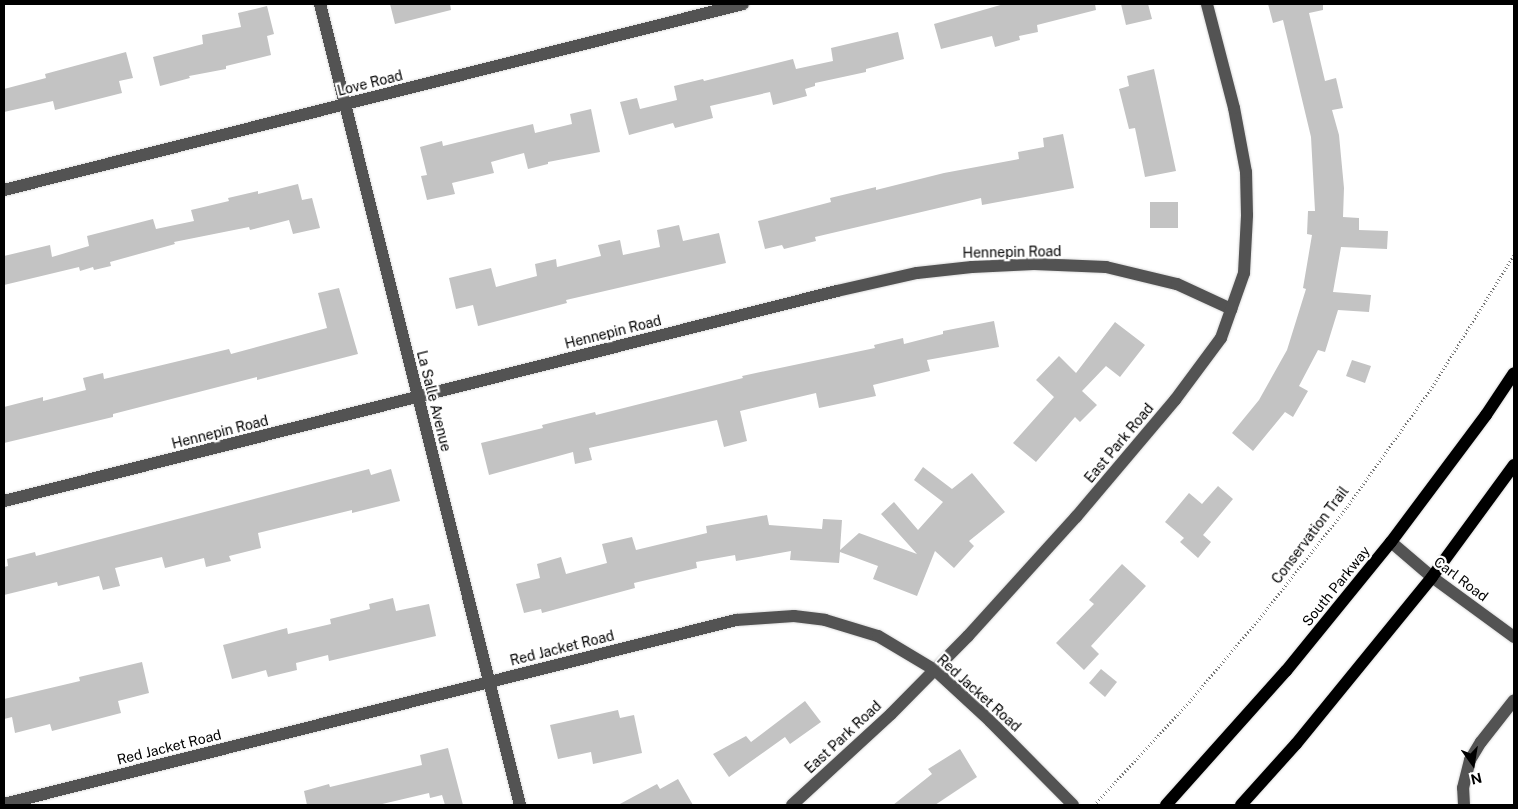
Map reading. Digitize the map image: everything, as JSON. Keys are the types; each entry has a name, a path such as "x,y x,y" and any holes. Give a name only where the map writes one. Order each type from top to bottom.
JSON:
{"main road":[{"name":"South Parkway","path":"1166,805 1286,671 1391,542 1486,415 1514,373"},
{"path":"1241,805 1296,744 1432,577 1514,465"}],"street":[{"name":"La Salle Avenue","path":"320,4 520,805"},
{"name":"Love Road","path":"4,190 743,4"},
{"name":"East Park Road","path":"792,805 891,714 935,670 1076,517 1175,400 1221,338 1244,273 1247,215 1246,172 1234,108 1207,4"},
{"name":"Hennepin Road","path":"4,501 837,291 916,273 972,266 1034,264 1106,267 1177,284 1231,308"},
{"name":"Carl Road","path":"1391,542 1432,577 1514,637"},
{"name":"Red Jacket Road","path":"4,804 736,620 794,616 825,620 878,636 935,670 990,720 1073,805"},
{"path":"1464,805 1463,788 1470,760 1486,735 1514,700"}],"path":[{"name":"Conservation Trail","path":"1094,805 1189,702 1260,619 1347,507 1434,384 1514,255"}],"building":[{"path":"390,4 450,4 451,10 395,24"},
{"path":"1004,4 1095,4 1096,10 1037,25 1038,32 1019,36 1020,40 995,47 992,36 941,49 934,24"},
{"path":"1121,4 1148,4 1152,19 1126,25"},
{"path":"1268,4 1323,4 1323,10 1309,13 1325,81 1336,78 1343,108 1332,110 1339,135 1344,188 1343,217 1359,218 1359,230 1388,231 1387,249 1341,247 1333,292 1371,295 1369,312 1338,310 1325,352 1318,350 1299,386 1308,391 1293,417 1285,412 1253,451 1232,433 1259,400 1287,350 1306,289 1303,288 1312,235 1307,234 1308,211 1315,211 1311,137 1283,20 1273,23"},
{"path":"267,6 274,34 267,36 271,55 226,66 226,69 189,76 190,78 160,86 153,57 203,44 202,35 241,27 238,13"},
{"path":"898,32 904,59 866,69 866,72 815,83 815,86 805,89 807,96 773,105 770,92 710,106 713,118 675,128 673,123 629,135 620,102 637,98 640,109 677,100 674,86 703,79 704,81 793,59 796,69 833,61 831,48"},
{"path":"126,52 133,78 119,81 122,93 55,110 53,101 4,112 4,89 46,78 45,74"},
{"path":"1154,69 1176,171 1145,177 1135,128 1129,129 1119,89 1129,86 1127,76"},
{"path":"591,109 600,152 548,162 548,164 528,169 524,153 491,162 494,173 452,183 455,194 427,200 421,176 427,175 420,147 442,141 443,146 533,124 535,133 572,124 570,114"},
{"path":"1063,134 1074,188 982,205 981,198 815,237 816,241 784,249 782,245 765,249 758,221 831,202 830,198 876,187 876,190 944,173 1019,159 1018,152 1044,147 1043,138"},
{"path":"298,184 302,200 312,198 320,228 293,234 289,220 250,230 249,227 174,242 175,244 110,262 111,266 94,270 93,267 80,271 79,267 4,285 4,256 50,245 52,257 89,246 87,236 153,219 156,229 194,221 191,210 229,201 228,198 258,191 258,194"},
{"path":"1150,202 1178,202 1178,228 1150,228"},
{"path":"679,225 683,241 719,233 726,263 566,300 567,303 478,326 473,305 456,309 449,278 491,268 496,287 537,276 535,264 556,259 557,267 601,256 598,245 620,240 623,255 660,247 657,230"},
{"path":"339,288 358,354 257,380 257,377 113,414 113,417 4,443 4,407 43,397 43,401 86,390 83,378 103,373 104,379 229,349 231,354 327,328 318,293"},
{"path":"994,321 999,347 927,360 930,371 873,385 876,396 819,408 816,393 740,411 747,441 724,447 717,420 589,448 592,460 575,464 573,452 489,475 481,443 543,428 542,425 595,412 596,415 743,378 742,376 875,348 874,345 903,338 904,344 943,334 943,331"},
{"path":"1115,322 1145,345 1120,377 1106,366 1082,391 1097,405 1080,422 1075,417 1036,462 1013,443 1054,397 1036,380 1059,356 1076,373"},
{"path":"1352,360 1371,366 1365,383 1346,376"},
{"path":"923,467 952,489 972,473 1005,512 969,541 974,546 954,568 935,551 917,596 873,579 878,566 840,552 839,563 790,560 791,551 736,561 735,555 696,562 697,568 634,583 635,588 542,613 541,609 524,613 516,584 540,578 537,564 561,557 566,574 607,563 602,544 632,537 636,550 707,533 706,526 767,515 769,525 822,529 823,519 842,520 840,550 859,533 917,554 881,514 894,502 918,530 943,502 914,480"},
{"path":"369,469 371,475 391,469 400,501 352,513 352,510 258,533 261,548 229,556 231,561 206,567 204,558 165,568 162,557 115,568 120,586 103,590 99,576 58,586 57,582 4,595 4,567 8,566 7,559 35,552 36,556"},
{"path":"1218,486 1233,499 1203,535 1211,542 1198,558 1180,542 1184,538 1165,522 1189,493 1202,504"},
{"path":"1122,564 1146,586 1091,646 1099,654 1084,670 1056,643 1094,604 1089,600"},
{"path":"393,598 396,611 429,604 436,636 329,661 328,655 296,663 297,670 268,677 266,670 232,679 223,645 287,628 288,634 331,624 330,619 370,609 369,604"},
{"path":"142,662 149,693 118,701 121,713 52,731 50,724 15,733 12,717 4,719 4,699 80,681 79,677"},
{"path":"1101,669 1117,682 1105,697 1089,683"},
{"path":"805,701 821,722 790,744 785,737 729,777 713,754 746,736 751,742"},
{"path":"618,710 620,718 634,715 642,753 593,764 591,752 558,759 550,725"},
{"path":"448,748 463,805 445,805 442,795 430,798 429,793 378,805 307,805 304,791 329,784 330,787 422,765 420,755"},
{"path":"960,749 977,777 935,805 893,805 932,774 928,769"},
{"path":"678,779 693,805 618,805 657,784 660,789"}]}
